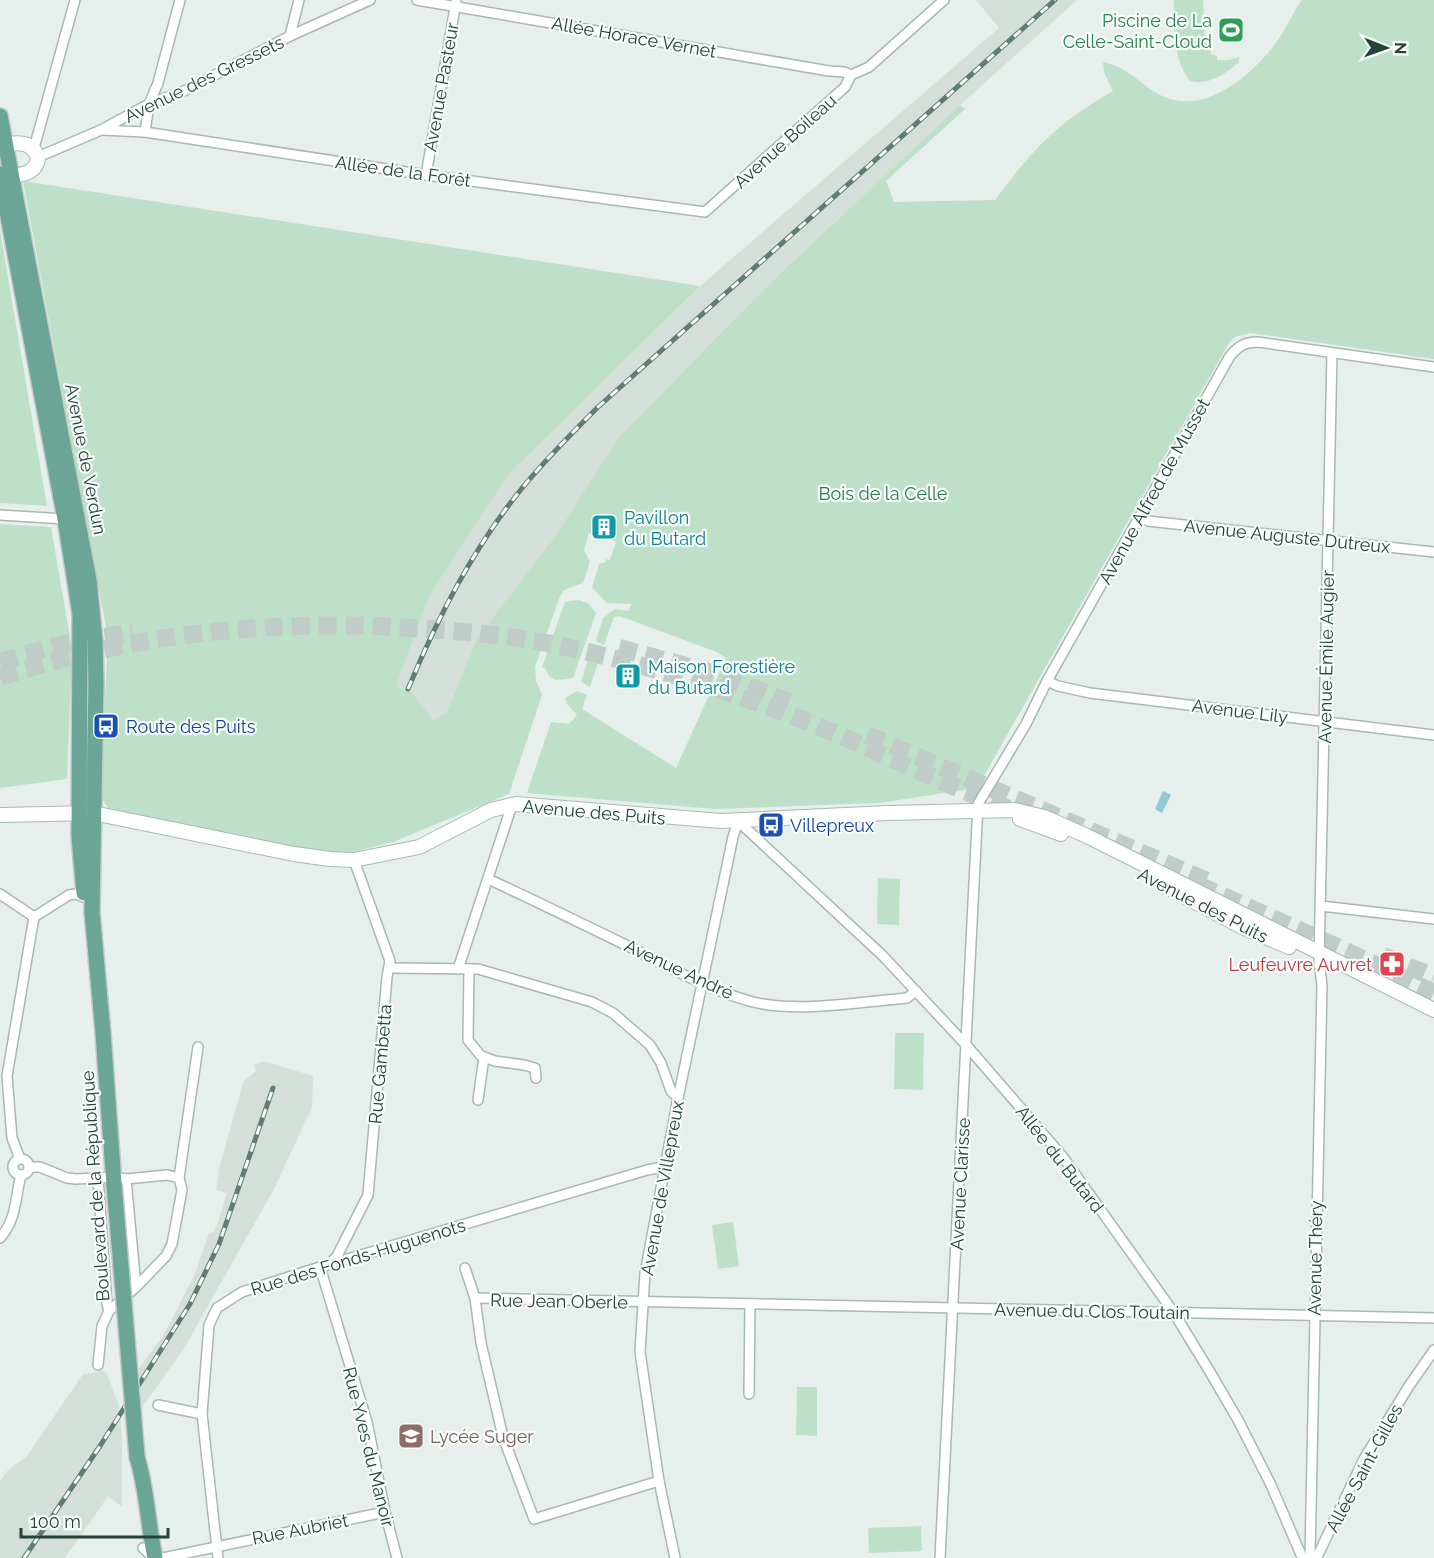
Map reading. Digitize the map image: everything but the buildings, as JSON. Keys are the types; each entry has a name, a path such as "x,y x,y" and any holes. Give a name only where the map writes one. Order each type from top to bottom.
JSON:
{"main road":[{"name":"Avenue de Verdun","path":"0,116 3,176 80,614 86,813"},
{"name":"Avenue de Verdun","path":"3,176 89,580 95,641 96,682 86,813"},
{"name":"Boulevard de la République","path":"86,813 81,869 84,897 92,912"},
{"name":"Boulevard de la République","path":"86,813 113,1180 137,1457 148,1526 149,1556"}],"street":[{"path":"3,176 28,173 38,162 36,153 75,0"},
{"path":"145,132 149,104 158,83 180,0"},
{"path":"290,36 299,0"},
{"name":"Avenue des Gressets","path":"36,153 101,130 149,104 184,91 290,36 370,0"},
{"name":"Allée Horace Vernet","path":"417,0 455,3 851,75"},
{"name":"Avenue Boileau","path":"705,212 845,87 851,75 868,67 944,0"},
{"name":"Avenue Pasteur","path":"426,175 455,3"},
{"name":"Allée de la Forêt","path":"101,130 145,132 426,175 705,212"},
{"path":"3,145 26,144 36,153"},
{"name":"Avenue Alfred de Musset","path":"977,810 980,799 1026,724 1047,681 1230,356 1241,345 1258,342 1434,367"},
{"name":"Avenue Émile Augier","path":"1319,957 1332,353"},
{"path":"0,515 65,519"},
{"name":"Avenue Auguste Dutreux","path":"1140,517 1148,521 1434,552"},
{"name":"Avenue Lily","path":"1047,681 1058,686 1090,693 1434,735"},
{"name":"Avenue des Puits","path":"0,815 86,813 294,854 354,860 419,847 491,810 525,804 701,821 1015,810 1058,823 1319,957 1434,1019"},
{"path":"458,969 512,805"},
{"name":"Avenue Clarisse","path":"940,1558 977,810"},
{"name":"Avenue de Villepreux","path":"675,1558 659,1481 640,1352 645,1273 678,1098 738,821"},
{"name":"Allée du Butard","path":"738,821 883,956 967,1046 1063,1157 1174,1313 1238,1420 1310,1557"},
{"name":"Rue Gambetta","path":"330,1264 337,1256 368,1195 387,977 390,968 390,961 354,860"},
{"name":"Avenue André","path":"488,879 703,984 753,1002 789,1006 907,998 916,991"},
{"path":"0,894 34,917"},
{"path":"20,1159 12,1138 7,1068 34,917 69,895 84,897"},
{"path":"1321,906 1434,919"},
{"name":"Avenue des Puits","path":"1319,957 1434,1010"},
{"name":"Avenue Théry","path":"1310,1557 1322,985 1319,957"},
{"path":"390,968 478,969 592,1002 613,1013 650,1046 661,1063 671,1091 678,1098"},
{"path":"469,969 468,1040 484,1058 535,1068 536,1078"},
{"path":"98,1365 102,1326 109,1311 166,1256 172,1244 182,1190 179,1178 198,1047"},
{"path":"478,1100 484,1058"},
{"path":"21,1175 13,1169 15,1161 20,1159 26,1161 29,1167"},
{"path":"29,1167 40,1167 67,1178 113,1180 167,1174 179,1178"},
{"path":"0,1238 12,1222 21,1175 27,1172 29,1167"},
{"name":"Rue des Fonds-Huguenots","path":"218,1558 202,1413 209,1325 217,1308 242,1292 320,1267 646,1170 657,1168 664,1170"},
{"path":"113,1180 136,1287"},
{"path":"109,1311 107,1304 113,1180"},
{"name":"Rue Yves du Manoir","path":"320,1267 367,1422 385,1512 397,1558"},
{"path":"465,1268 475,1298 481,1343 503,1437 534,1519 659,1481"},
{"name":"Rue Jean Oberle","path":"475,1298 643,1302"},
{"name":"Avenue du Clos Toutain","path":"643,1302 1434,1318"},
{"path":"749,1394 750,1304"},
{"name":"Allée Saint-Gilles","path":"1310,1557 1364,1459 1434,1350"},
{"path":"158,1406 202,1413"},
{"name":"Rue Aubriet","path":"163,1558 385,1512"}],"shaded area":[{"path":"976,0 1077,0 960,105 770,283 619,437 555,536 477,638 447,712 434,720 412,693 396,686 429,597 508,475 700,286 999,28"},
{"path":"264,1061 313,1076 312,1107 274,1189 183,1350 142,1407 139,1368 163,1336 194,1276 209,1233 214,1232 227,1193 216,1190 219,1169 241,1090 244,1081 256,1071 254,1065"},
{"path":"106,1371 119,1406 122,1436 122,1507 108,1496 65,1558 0,1558 0,1482 6,1472 27,1456 83,1374"}],"green space":[{"path":"1174,0 1203,0 1204,33 1211,45 1211,54 1217,56 1217,60 1239,57 1239,62 1222,75 1209,81 1189,80 1177,52"},
{"name":"Bois de la Celle","path":"1302,0 1434,0 1434,359 1250,333 1235,337 1229,343 977,788 879,803 714,809 527,793 551,722 569,724 577,715 567,704 565,698 577,691 587,695 582,709 676,768 726,658 717,652 619,616 614,617 604,645 596,641 603,618 615,609 628,611 632,604 607,603 592,588 599,564 605,562 606,559 610,560 616,542 612,540 616,531 613,529 615,523 612,519 603,516 589,533 584,550 590,561 583,583 564,590 560,596 535,667 536,680 542,695 509,794 393,842 349,853 330,854 284,848 108,808 100,795 108,638 23,181 700,286 508,475 429,597 396,686 412,693 434,720 447,712 477,638 555,536 619,437 770,283 960,105 965,109 886,181 894,202 995,200 1047,138 1076,114 1113,91 1104,72 1103,62 1122,69 1167,98 1183,101 1199,100 1215,95 1230,87 1257,65 1281,35"},
{"path":"0,231 47,506 0,503"},
{"path":"0,524 51,527 72,649 67,779 0,788"},
{"path":"579,600 588,603 596,613 573,678 556,680 549,676 542,667 565,602"},
{"path":"590,653 601,654 590,687 581,682"},
{"path":"878,878 900,879 899,925 877,924"},
{"path":"895,1033 924,1033 923,1090 894,1089"},
{"path":"733,1222 739,1266 718,1269 712,1225"},
{"path":"797,1387 817,1387 817,1436 796,1435"},
{"path":"921,1526 922,1551 869,1553 868,1528"}],"water":[{"path":"1163,791 1171,795 1162,813 1155,809"}],"tunnel":[{"path":"0,677 108,648 217,631 328,625 383,626 505,636 554,644 625,661 734,695 788,714 1017,812"},
{"path":"0,662 55,646 133,632"},
{"path":"619,648 716,674 789,702"},
{"path":"867,735 1214,884"},
{"path":"1198,885 1434,993"},
{"path":"1383,956 1434,977"}],"railway":[{"path":"408,689 444,610 488,534 523,487 550,456 598,407 1055,0"},
{"path":"24,1558 100,1446 190,1304 219,1244 273,1088"}],"place":[{"name":"Piscine de La Celle-Saint-Cloud","path":"1231,30"},
{"name":"Pavillon du Butard","path":"604,527"},
{"name":"Maison Forestière du Butard","path":"628,676"},
{"name":"Route des Puits","path":"106,726"},
{"name":"Villepreux","path":"771,825"},
{"name":"Leufeuvre Auvret","path":"1392,964"},
{"name":"Lycée Suger","path":"411,1436"}]}
